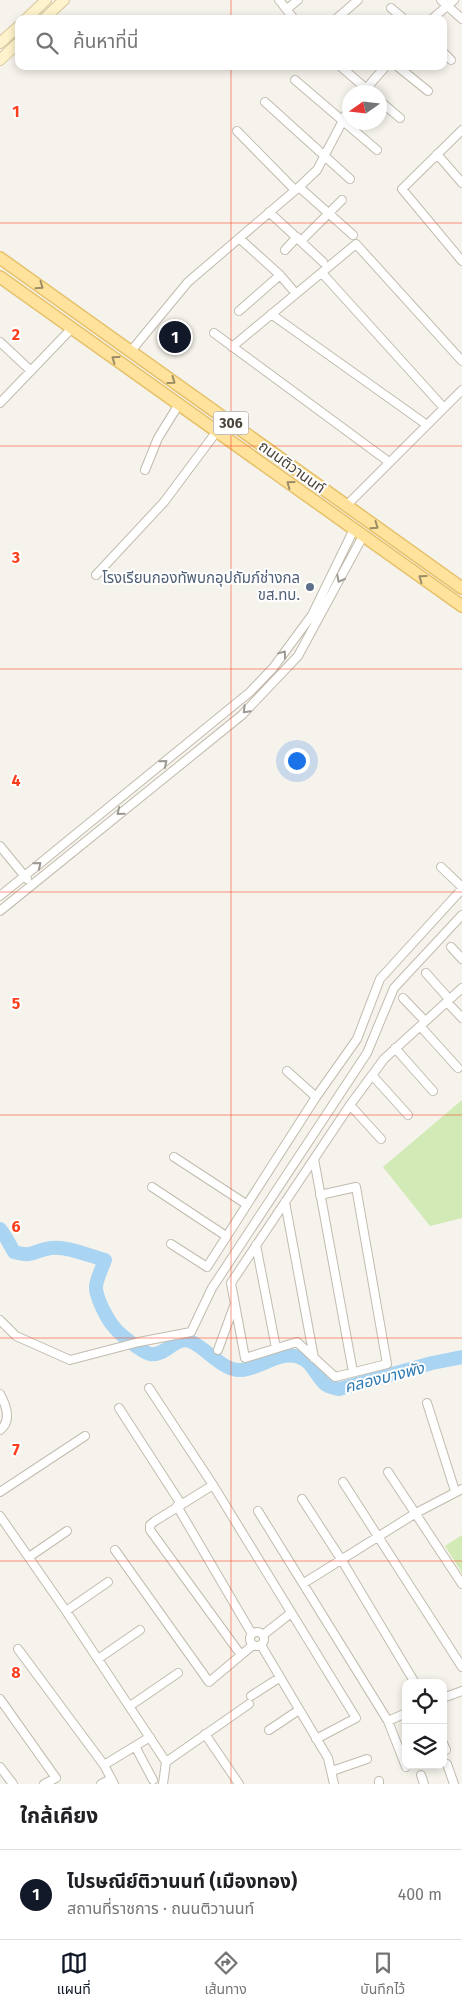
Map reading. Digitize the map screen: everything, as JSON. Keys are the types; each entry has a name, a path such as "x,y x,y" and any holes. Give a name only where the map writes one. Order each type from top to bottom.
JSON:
{"main road":[{"path":"30,15 46,0"},
{"path":"48,15 64,0"},
{"path":"0,43 15,30"},
{"path":"0,60 15,46"},
{"name":"ถนนติวานนท์","path":"0,258 462,588"},
{"name":"ถนนติวานนท์","path":"0,276 462,606"},
{"path":"72,328 82,316"},
{"path":"356,531 360,515"}],"street":[{"path":"279,0 291,15"},
{"path":"286,9 298,0"},
{"path":"341,15 358,0"},
{"path":"435,15 444,3 454,0"},
{"path":"444,3 462,19"},
{"path":"391,8 399,15"},
{"path":"447,56 451,60"},
{"path":"344,70 360,85"},
{"path":"371,85 383,70"},
{"path":"402,70 428,91"},
{"path":"131,351 188,282 317,170 342,120 295,80"},
{"path":"265,102 350,179"},
{"path":"387,107 400,118"},
{"path":"354,130 377,150"},
{"path":"462,130 402,189 462,261"},
{"path":"237,131 297,189 353,235"},
{"path":"437,154 462,183"},
{"path":"285,250 342,200"},
{"path":"269,212 323,262"},
{"path":"239,238 280,275 292,289"},
{"path":"232,346 356,244 462,361"},
{"path":"322,272 444,408"},
{"path":"239,311 280,275"},
{"path":"271,314 426,425"},
{"path":"0,404 72,328"},
{"path":"214,333 389,462"},
{"path":"0,342 31,371"},
{"path":"346,506 462,390"},
{"path":"145,470 158,438 179,404"},
{"path":"96,575 164,502 217,432"},
{"path":"0,896 250,692 273,668 312,615 356,531"},
{"path":"0,911 242,715 298,656 356,531"},
{"path":"0,846 31,885"},
{"path":"171,1244 207,1267 316,1097 357,1039 380,979 462,888 441,867"},
{"path":"0,1320 16,1336 70,1360 135,1343 191,1332 212,1288 367,1053 394,988 462,915"},
{"path":"451,947 462,959"},
{"path":"426,973 462,1018"},
{"path":"320,1195 356,1187 388,1364 335,1377 297,1342 245,1358 230,1283 350,1105 384,1059 462,988"},
{"path":"403,998 458,1068"},
{"path":"396,1048 433,1091"},
{"path":"287,1071 316,1097"},
{"path":"372,1075 408,1115"},
{"path":"350,1105 381,1138"},
{"path":"174,1157 246,1204"},
{"path":"314,1159 353,1372"},
{"path":"152,1187 226,1236"},
{"path":"285,1202 314,1358"},
{"path":"256,1245 276,1348"},
{"path":"218,1350 234,1304"},
{"path":"149,1388 213,1485 356,1718 316,1739"},
{"path":"0,1394 6,1407 7,1420 0,1430"},
{"path":"304,1583 416,1513 458,1490 427,1403"},
{"path":"119,1408 179,1505 252,1634 250,1638 257,1645 279,1678 328,1758 334,1784"},
{"path":"0,1492 85,1436"},
{"path":"388,1472 462,1584"},
{"path":"343,1482 462,1667"},
{"path":"213,1485 150,1525 150,1531 241,1655"},
{"path":"302,1499 341,1559 413,1679"},
{"path":"258,1511 388,1721 402,1757"},
{"path":"0,1516 66,1610 150,1737 165,1765 170,1784"},
{"path":"29,1557 67,1531"},
{"path":"115,1550 209,1682 241,1655 264,1642 263,1635"},
{"path":"66,1610 108,1582"},
{"path":"263,1635 291,1613"},
{"path":"98,1659 140,1630"},
{"path":"252,1634 256,1632 263,1635"},
{"path":"18,1649 104,1765 113,1782 101,1784"},
{"path":"130,1706 178,1674"},
{"path":"163,1784 165,1765 279,1678"},
{"path":"447,1697 462,1691"},
{"path":"0,1699 56,1778 44,1784"},
{"path":"269,1730 298,1710"},
{"path":"388,1721 402,1715"},
{"path":"205,1734 239,1784"},
{"path":"104,1765 150,1737"},
{"path":"135,1746 153,1780"},
{"path":"332,1771 367,1759"},
{"path":"447,1764 454,1784"},
{"path":"0,1767 13,1784"},
{"path":"421,1775 424,1784"}],"green space":[{"path":"462,1100 462,1218 430,1226 383,1167"},
{"path":"462,1535 462,1573 445,1546"}],"waterway":[{"name":"คลองบางพัง","path":"0,1229 14,1252 30,1254 45,1249 58,1248 105,1260 98,1276 97,1296 108,1319 117,1330 146,1353 156,1354 176,1343 186,1340 198,1345 228,1367 241,1370 285,1356 299,1357 314,1369 326,1385 339,1389 432,1363 462,1357"}],"place":[{"name":"ไปรษณีย์ติวานนท์ (เมืองทอง)","path":"175,337"},
{"name":"โรงเรียนกองทัพบกอุปถัมภ์ช่างกล ขส.ทบ.","path":"310,587"}]}
